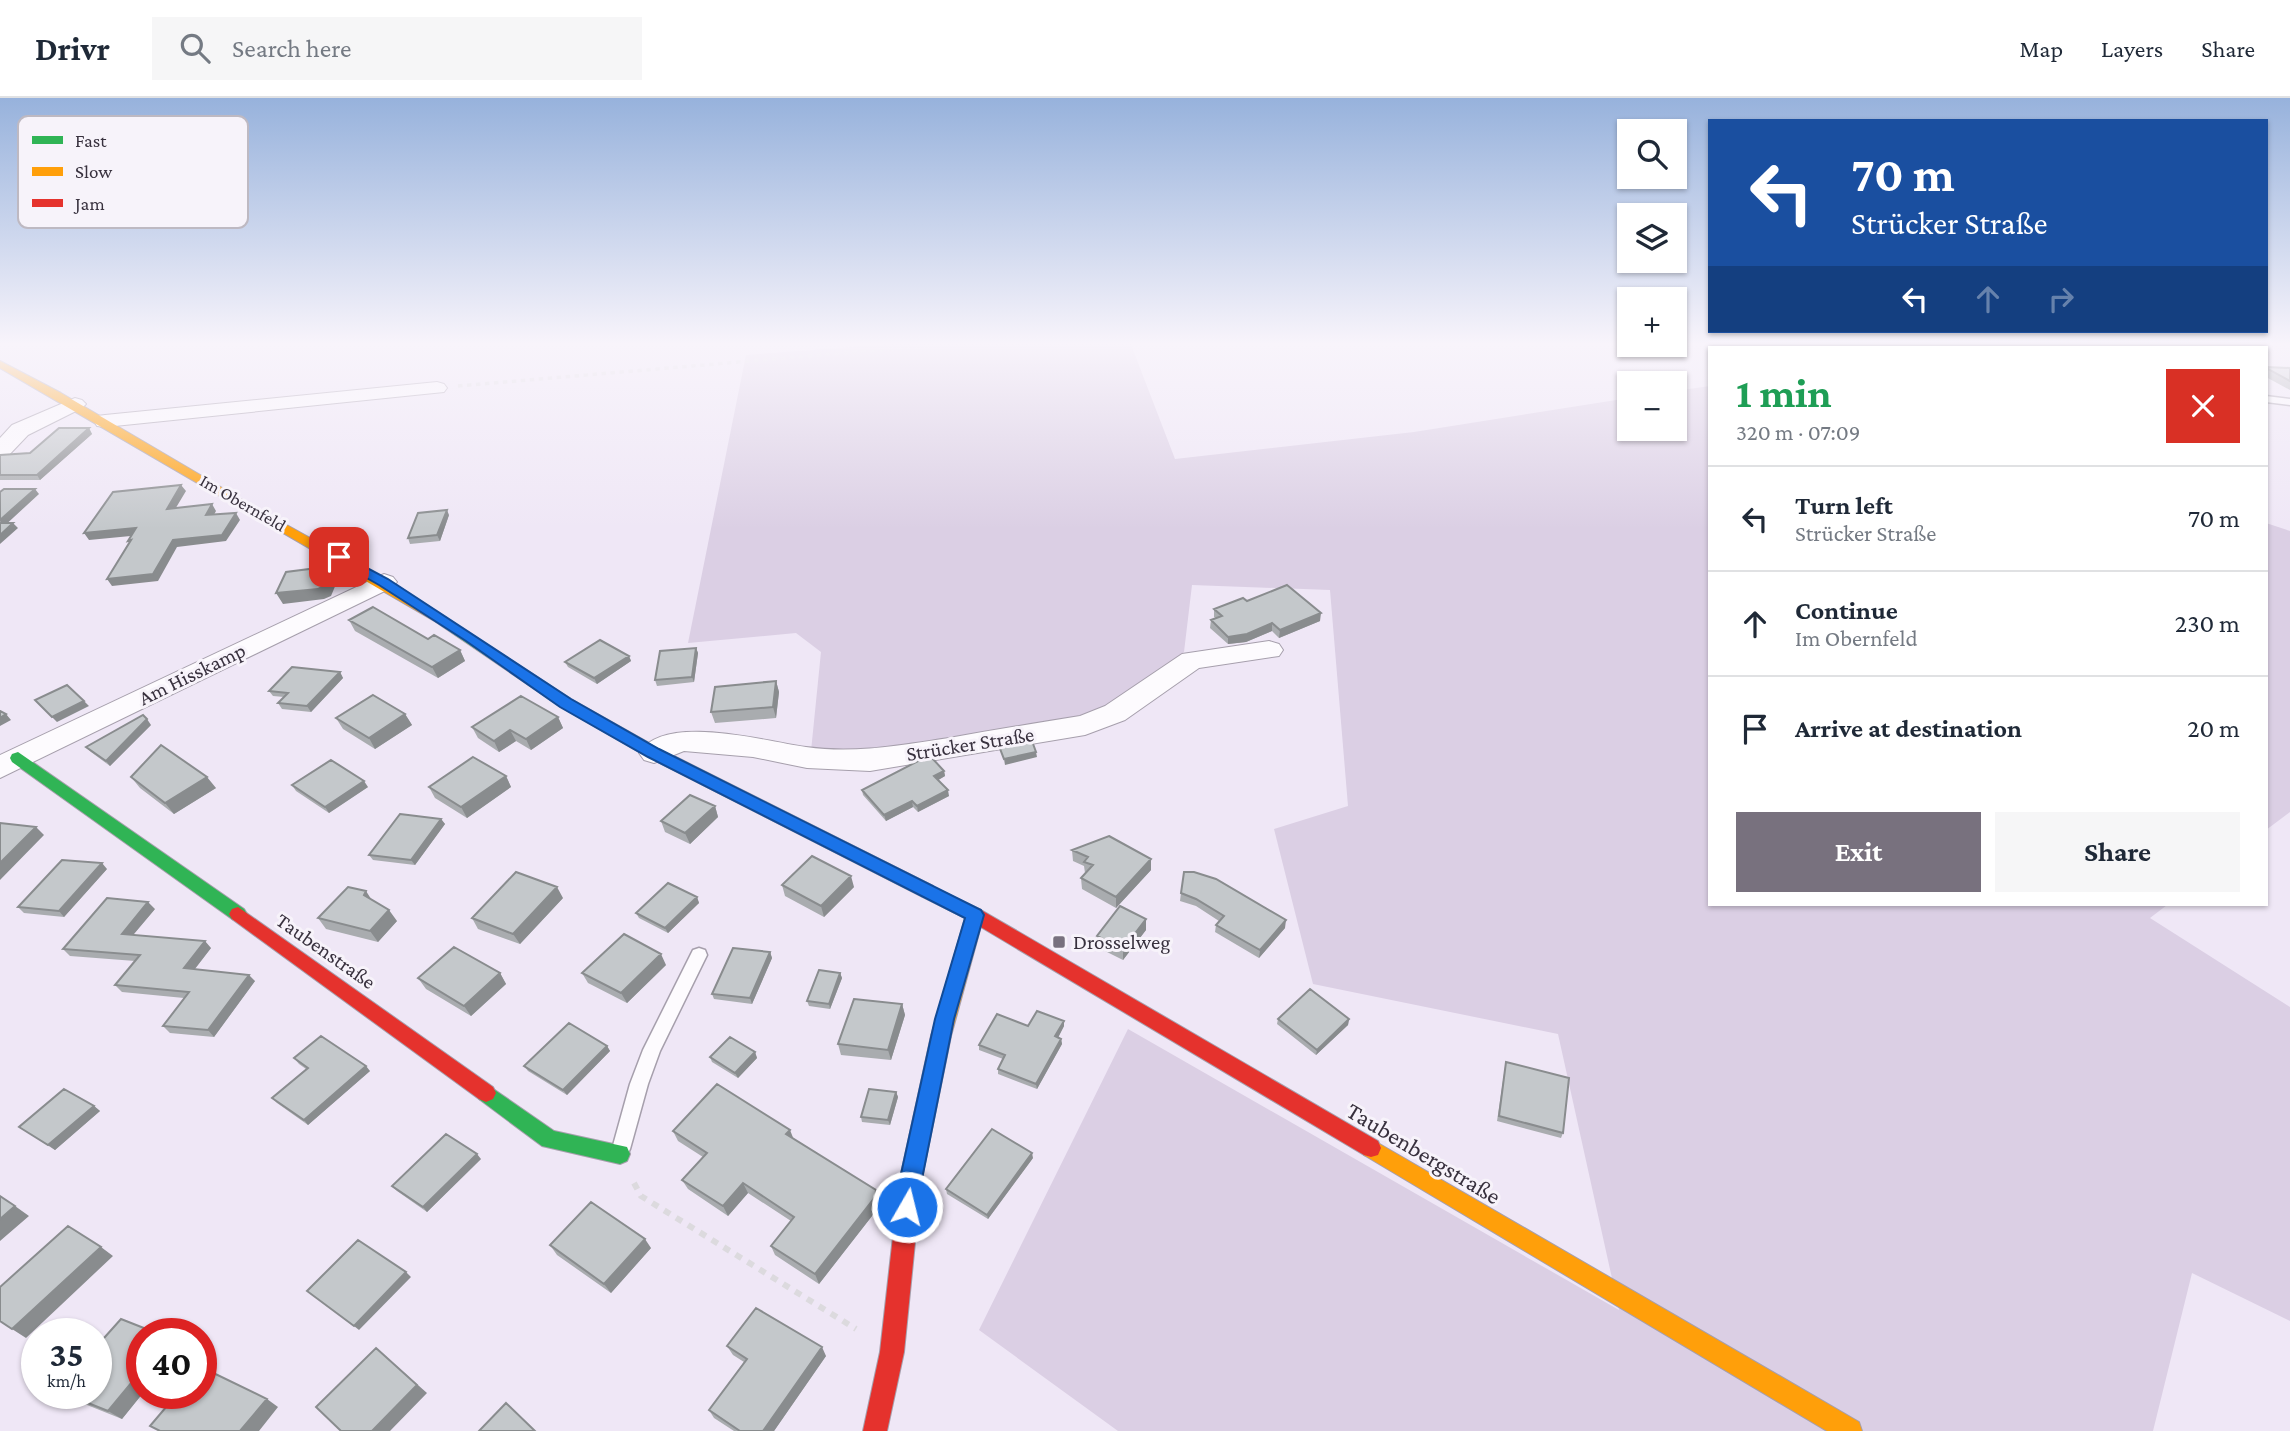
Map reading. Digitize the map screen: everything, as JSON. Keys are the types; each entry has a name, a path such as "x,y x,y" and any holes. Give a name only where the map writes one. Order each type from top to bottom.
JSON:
{"street":[{"path":"0,451 20,429 75,404"},
{"name":"Im Obernfeld","path":"75,404 229,496 384,582"},
{"path":"104,421 273,404"},
{"path":"384,582 566,703 654,753 975,915 944,1019 909,1183 892,1352 874,1431"},
{"name":"Am Hisskamp","path":"9,763 384,582"},
{"name":"Strücker Straße","path":"654,753 681,741 753,747 807,758 870,761 1045,732 1085,725 1115,713 1192,660 1269,650"},
{"name":"Taubenstraße","path":"9,763 368,1006 549,1139 620,1154"},
{"name":"Taubenbergstraße","path":"975,915 1850,1431"}],"lane":[{"path":"620,1154 639,1084 652,1050 699,955"}],"path":[{"path":"620,1154 641,1196 892,1352"}],"shaded area":[{"path":"736,404 1154,404 1175,459 1414,432 1590,404 1617,404 1617,441 1687,441 1687,404 1708,404 1708,906 2166,906 2150,918 2290,1007 2290,1321 2192,1273 2153,1431 1118,1431 979,1330 1128,1029 1619,1310 1558,1034 1313,984 1274,829 1348,806 1330,590 1192,585 1184,652 1108,710 869,753 811,751 821,652 796,633 688,643"},
{"path":"2268,524 2290,531 2290,812 2268,828"}],"building":[{"path":"59,428 89,428 37,475 0,475 0,455 30,453"},
{"path":"181,485 167,509 212,504 206,515 236,513 222,535 173,540 153,574 107,579 136,528 84,533 113,492"},
{"path":"4,489 35,489 0,520 0,492"},
{"path":"447,510 437,535 408,538 418,513"},
{"path":"0,523 13,523 0,535"},
{"path":"333,566 325,585 318,589 276,593 286,572"},
{"path":"1287,585 1321,613 1280,630 1272,623 1247,634 1228,637 1211,620 1222,616 1214,609 1243,598 1247,601"},
{"path":"373,607 428,639 434,635 460,650 432,667 349,620"},
{"path":"600,640 629,656 594,678 565,662"},
{"path":"696,648 692,677 655,680 660,651"},
{"path":"292,667 340,672 307,706 278,703 288,693 269,691"},
{"path":"776,681 773,707 711,712 715,687"},
{"path":"67,685 84,701 52,717 35,700"},
{"path":"373,695 405,714 369,738 336,718"},
{"path":"521,696 558,717 526,739 510,730 494,741 472,727"},
{"path":"143,715 147,719 106,761 86,747"},
{"path":"1032,741 1036,752 1004,759 999,746"},
{"path":"161,745 207,777 165,803 131,777"},
{"path":"473,757 506,776 461,807 429,787"},
{"path":"932,758 944,771 934,776 948,790 917,806 912,801 884,815 862,790 922,759"},
{"path":"331,760 364,781 325,807 292,785"},
{"path":"690,795 715,806 685,833 661,821"},
{"path":"400,814 441,819 411,860 369,855"},
{"path":"0,823 36,827 0,863"},
{"path":"1109,836 1151,859 1116,897 1081,878 1093,865 1084,862 1088,857 1072,850"},
{"path":"812,856 851,876 821,906 782,885"},
{"path":"62,860 102,863 59,911 18,907"},
{"path":"516,872 557,887 513,934 472,918"},
{"path":"1184,872 1194,872 1216,879 1286,920 1260,950 1216,925 1224,916 1181,893"},
{"path":"668,883 697,897 665,928 636,913"},
{"path":"348,887 366,891 364,895 389,910 370,931 318,918"},
{"path":"107,898 148,902 122,934 205,941 184,968 249,975 208,1030 163,1026 189,992 115,985 140,955 63,949"},
{"path":"1120,906 1146,919 1123,949 1097,936"},
{"path":"624,934 661,954 621,993 582,973"},
{"path":"454,947 500,973 464,1006 418,978"},
{"path":"733,948 770,952 750,998 712,994"},
{"path":"819,970 840,973 829,1004 807,1001"},
{"path":"1310,989 1349,1019 1317,1050 1278,1019"},
{"path":"854,999 902,1004 888,1050 838,1044"},
{"path":"1037,1011 1064,1021 1055,1036 1061,1039 1036,1084 998,1069 1005,1055 979,1045 997,1014 1028,1026"},
{"path":"569,1023 607,1046 563,1090 524,1066"},
{"path":"321,1036 366,1066 304,1120 272,1098 308,1068 294,1058"},
{"path":"730,1037 755,1052 735,1073 710,1057"},
{"path":"1506,1062 1569,1078 1563,1133 1499,1116"},
{"path":"717,1084 790,1130 786,1134 876,1190 875,1197 815,1274 771,1246 794,1217 743,1183 723,1206 682,1180 707,1153 673,1131"},
{"path":"64,1089 94,1106 48,1145 19,1127"},
{"path":"869,1089 896,1092 888,1120 861,1117"},
{"path":"992,1129 1032,1153 987,1215 946,1189"},
{"path":"446,1134 477,1154 423,1207 392,1186"},
{"path":"0,1196 15,1206 0,1219"},
{"path":"591,1202 645,1239 604,1284 550,1245"},
{"path":"68,1226 101,1247 12,1329 0,1321 0,1287"},
{"path":"358,1240 406,1272 354,1326 307,1291"},
{"path":"756,1308 822,1347 763,1431 740,1431 709,1410 747,1359 727,1346"},
{"path":"121,1319 126,1321 126,1389 112,1406 112,1329"},
{"path":"376,1348 417,1385 372,1431 341,1431 316,1407"},
{"path":"217,1375 267,1399 240,1431 160,1431 150,1426 164,1409 217,1409"},
{"path":"506,1403 535,1431 479,1431"}],"traffic: fast":[{"path":"441,619 566,703 654,753 927,891"},
{"path":"18,758 238,914"},
{"path":"486,1093 549,1139 620,1154"}],"traffic: slow":[{"path":"72,404 441,619"},
{"path":"941,1036 975,915"},
{"path":"1371,1148 1850,1431"}],"traffic: jam":[{"path":"927,891 975,915 1371,1148"},
{"path":"238,914 486,1093"},
{"path":"875,1431 892,1352 910,1183 941,1036"}],"place":[{"name":"Drosselweg","path":"1059,942"}],"route":[{"path":"339,557 384,582 566,703 654,753 975,915 944,1019 909,1183 907,1207"}]}
